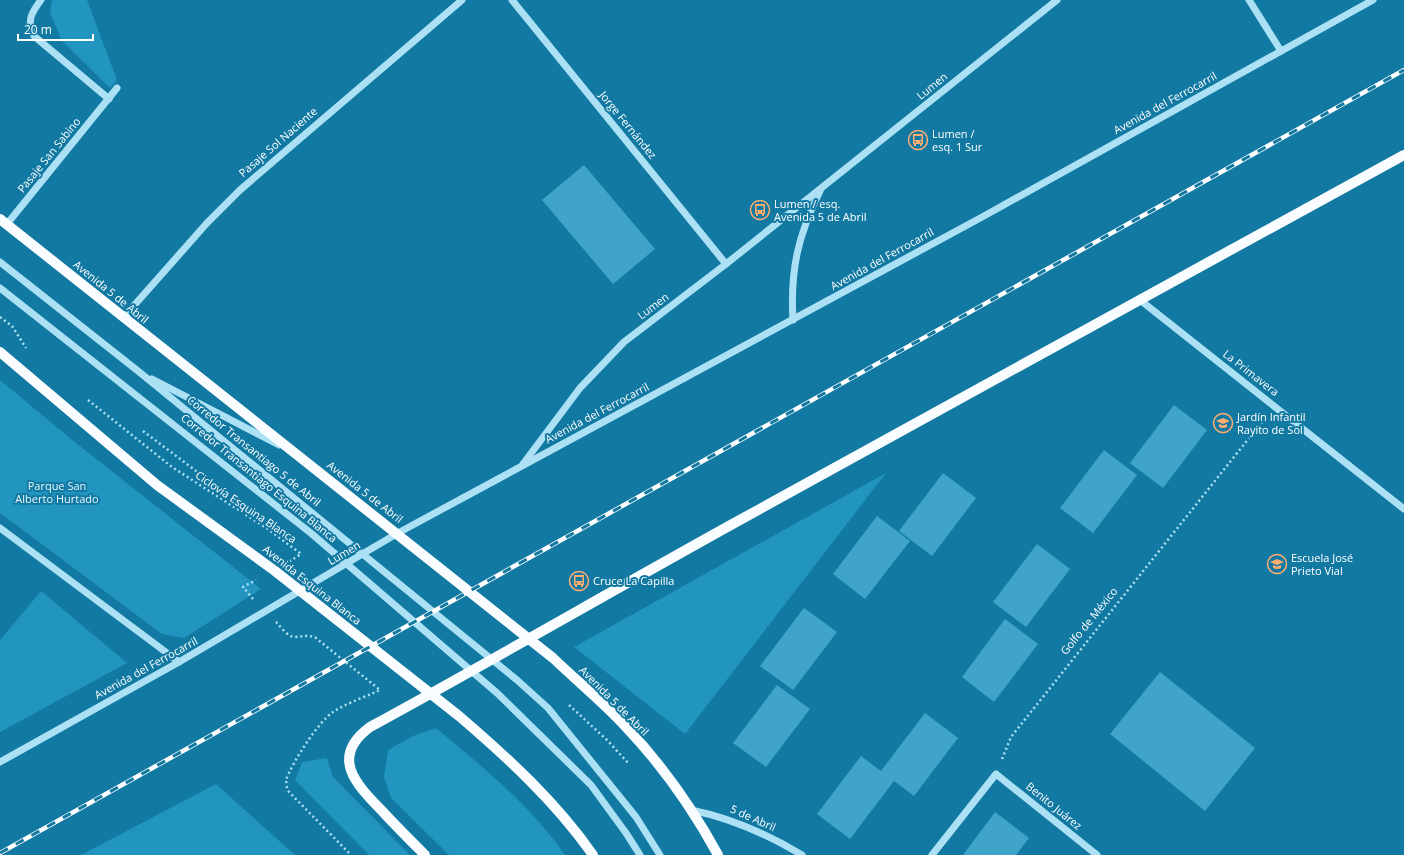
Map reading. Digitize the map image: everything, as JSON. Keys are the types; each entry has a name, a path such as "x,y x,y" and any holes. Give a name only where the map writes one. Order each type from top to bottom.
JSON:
{"main road":[{"path":"425,855 360,788 351,772 350,762 352,748 361,734 370,727 528,638 1404,155"},
{"name":"Avenida 5 de Abril","path":"4,222 123,318 398,533 528,638 594,695 626,727 657,762 691,810"},
{"name":"Avenida Esquina Blanca","path":"0,352 158,485 301,591 488,741 545,796 593,855"},
{"path":"691,810 718,855"}],"street":[{"path":"41,0 31,16 30,24 34,36 109,99"},
{"name":"Pasaje Sol Naciente","path":"123,318 207,223 240,190 462,0"},
{"name":"Jorge Fernández","path":"512,0 726,264"},
{"name":"Lumen","path":"522,466 580,388 606,359 624,342 821,189 1057,0"},
{"path":"1249,0 1281,51"},
{"name":"Avenida del Ferrocarril","path":"398,533 793,320 1373,0"},
{"name":"Pasaje San Sabino","path":"4,222 117,88"},
{"name":"Lumen","path":"793,320 792,292 795,259 809,213 821,189"},
{"name":"Corredor Transantiago 5 de Abril","path":"0,262 138,371 491,659"},
{"name":"Corredor Transantiago Esquina Blanca","path":"0,288 70,341 349,564 471,671 531,725 591,785 640,855"},
{"name":"La Primavera","path":"1140,300 1404,509"},
{"path":"138,371 297,454"},
{"path":"0,528 179,662"},
{"name":"Lumen","path":"301,591 349,564 398,533"},
{"name":"Avenida del Ferrocarril","path":"0,762 179,662 301,591"},
{"path":"491,659 548,708 636,817 660,855"},
{"path":"932,855 996,774"},
{"name":"Benito Juárez","path":"996,774 1097,855"},
{"name":"5 de Abril","path":"691,810 721,816 746,826 802,855"}],"path":[{"path":"0,317 12,326 28,352"},
{"name":"Ciclovía Esquina Blanca","path":"83,396 172,467 268,529 301,554 275,571 243,587 286,633 293,637 305,635 316,638 380,690 340,708 327,717 316,730 286,780 289,792 351,855"},
{"name":"Golfo de México","path":"996,774 1011,737 1274,406"},
{"path":"143,431 208,480 252,509"},
{"path":"566,702 608,741 629,764"}],"green space":[{"path":"52,0 87,0 117,80 110,88 62,41 50,13"},
{"name":"Parque San Alberto Hurtado","path":"0,380 71,439 261,589 184,638 162,634 0,513"},
{"path":"886,473 685,734 574,647"},
{"path":"41,591 127,663 0,732 0,640"},
{"path":"436,728 505,787 537,819 565,855 449,855 391,798 384,777 388,750 413,736"},
{"path":"327,758 333,777 410,855 369,855 295,780 302,762"},
{"path":"216,784 295,855 81,855"}],"building":[{"path":"584,165 655,249 613,284 542,200"},
{"path":"1174,405 1207,430 1163,488 1130,463"},
{"path":"1104,450 1137,475 1093,533 1060,508"},
{"path":"943,473 976,498 932,556 899,531"},
{"path":"877,516 910,541 865,599 833,574"},
{"path":"1037,544 1070,569 1026,627 993,602"},
{"path":"804,608 837,632 793,690 760,666"},
{"path":"1005,619 1038,644 994,702 962,677"},
{"path":"1160,672 1255,748 1205,811 1110,734"},
{"path":"777,685 810,709 766,767 733,743"},
{"path":"925,713 958,738 914,796 894,781 850,839 817,814 861,756 881,771"},
{"path":"995,812 1029,838 1016,855 963,855"}],"railway":[{"path":"0,853 1404,70"}],"place":[{"name":"Lumen / esq. 1 Sur","path":"918,140"},
{"name":"Lumen / esq. Avenida 5 de Abril","path":"760,210"},
{"name":"Jardín Infantil Rayito de Sol","path":"1223,423"},
{"name":"Escuela José Prieto Vial","path":"1277,564"},
{"name":"Cruce La Capilla","path":"579,581"}]}
